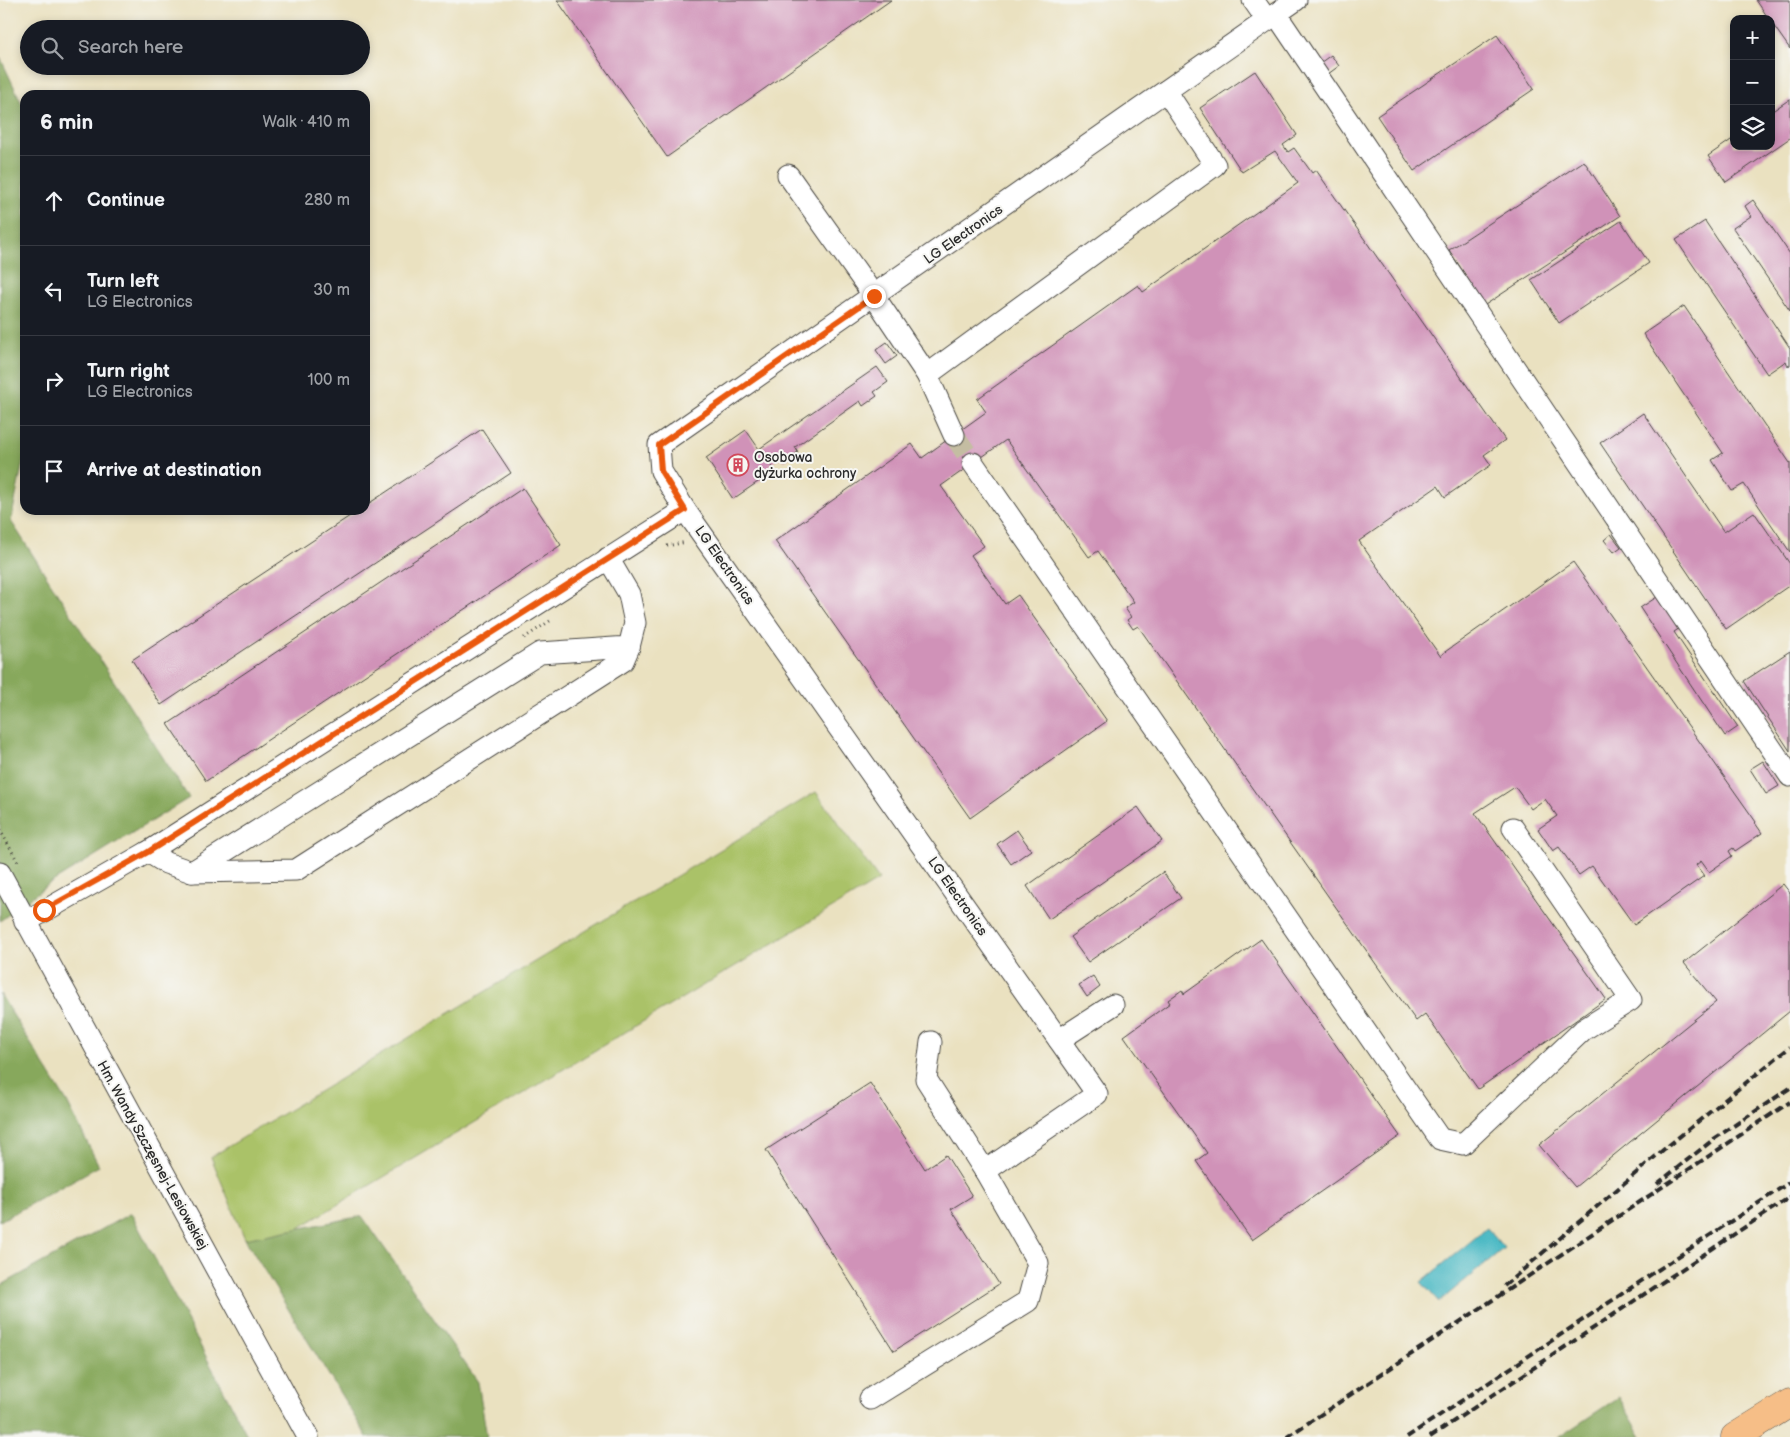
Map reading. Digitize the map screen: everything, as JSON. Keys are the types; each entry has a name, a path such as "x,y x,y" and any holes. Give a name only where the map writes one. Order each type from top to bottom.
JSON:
{"main road":[{"path":"1735,1437 1790,1403"}],"street":[{"path":"1253,0 1272,17 1790,776"},
{"name":"LG Electronics","path":"985,1171 1097,1094 685,510 661,471 659,445 1296,0"},
{"path":"927,375 1216,165 1166,91"},
{"path":"788,175 874,296 927,375 954,435"},
{"path":"973,463 1440,1139 1463,1144 1583,1030 1631,1000 1513,828"},
{"path":"25,922 148,852 685,510"},
{"path":"148,852 166,864 192,872 296,870 623,661 629,648 635,623 630,594 608,558"},
{"path":"192,872 540,653 629,648"},
{"name":"Hm. Wandy Szczęsnej-Lesiowskiej","path":"0,873 25,922 308,1437"},
{"path":"1059,1040 1113,1004"},
{"path":"870,1399 1028,1301 1038,1263 985,1171 926,1079 931,1042"}],"green space":[{"path":"0,57 20,99 20,477 11,521 189,798 49,884 0,921"},
{"path":"816,792 879,880 297,1229 245,1239 211,1157"},
{"path":"0,994 67,1102 99,1166 0,1221"},
{"path":"131,1213 248,1437 0,1437 0,1286"},
{"path":"362,1216 478,1382 487,1437 367,1437 245,1239"},
{"path":"1619,1397 1642,1437 1559,1437"}],"water":[{"path":"1487,1228 1504,1248 1439,1302 1421,1282"}],"building":[{"path":"557,0 891,0 667,157"},
{"path":"1756,0 1790,0 1790,49 1775,28 1775,15 1766,15"},
{"path":"1497,35 1534,89 1414,171 1377,116"},
{"path":"1331,55 1339,66 1328,74 1320,63"},
{"path":"1255,71 1297,135 1283,145 1288,152 1294,148 1312,173 1316,170 1505,440 1484,455 1491,465 1445,497 1438,486 1359,541 1441,657 1442,654 1573,562 1762,833 1735,851 1733,848 1729,851 1732,856 1709,872 1701,861 1696,865 1704,876 1634,925 1592,866 1579,875 1559,847 1553,851 1538,829 1557,816 1545,799 1531,809 1515,787 1475,813 1606,999 1478,1089 1425,1014 1416,1021 1138,626 1133,629 1127,620 1131,617 1125,608 1134,602 1098,551 1089,557 1006,440 941,486 984,546 971,555 1005,604 1018,595 1107,721 970,818 775,541 912,444 922,458 986,412 977,399 1138,285 1143,292 1298,183 1275,151 1242,172 1200,108"},
{"path":"1790,99 1790,138 1775,148 1775,109"},
{"path":"1730,141 1730,150 1773,150 1726,182 1708,156"},
{"path":"1584,161 1620,216 1485,305 1449,250"},
{"path":"1753,200 1790,254 1790,311 1733,228 1751,216 1745,206"},
{"path":"1621,221 1649,263 1559,323 1531,280"},
{"path":"1705,221 1790,348 1790,365 1788,366 1786,361 1767,374 1676,240"},
{"path":"1684,306 1790,463 1790,552 1744,484 1732,491 1712,460 1723,453 1643,334"},
{"path":"887,342 897,356 886,364 876,350"},
{"path":"877,367 888,382 874,392 877,396 863,406 860,401 795,447 798,452 784,461 781,457 770,464 774,471 733,499 706,458 746,430 759,449"},
{"path":"1643,413 1724,532 1754,512 1790,564 1790,585 1726,629 1600,443"},
{"path":"482,429 511,473 161,705 132,660 351,515 370,515 370,503"},
{"path":"523,488 561,545 206,781 168,724"},
{"path":"1611,534 1621,547 1614,552 1604,540"},
{"path":"1660,595 1680,628 1674,632 1738,727 1725,736 1640,608"},
{"path":"1790,651 1790,751 1744,681"},
{"path":"1763,761 1779,786 1766,794 1750,769"},
{"path":"1138,807 1162,841 1049,919 1027,886"},
{"path":"1017,830 1031,850 1011,864 997,844"},
{"path":"1163,872 1181,898 1088,962 1070,937"},
{"path":"1783,884 1790,893 1790,1011 1575,1187 1539,1145 1716,1002 1684,963"},
{"path":"1261,939 1400,1136 1252,1240 1196,1161 1207,1153 1124,1036 1170,1003 1168,1000 1182,990 1184,994"},
{"path":"1093,976 1100,987 1087,997 1079,985"},
{"path":"870,1083 925,1169 946,1155 972,1196 951,1209 999,1284 894,1351 766,1150"}],"tunnel":[{"path":"954,435 973,463"}],"railway":[{"path":"1504,1286 1663,1150 1790,1047"},
{"path":"1657,1184 1714,1139 1790,1088"},
{"path":"1287,1437 1790,1102"},
{"path":"1407,1437 1790,1182"},
{"path":"1430,1437 1790,1197"}],"place":[{"name":"Osobowa dyżurka ochrony","path":"738,465"}],"route":[{"path":"44,910 148,852 685,510 661,471 659,445 874,296"}]}
